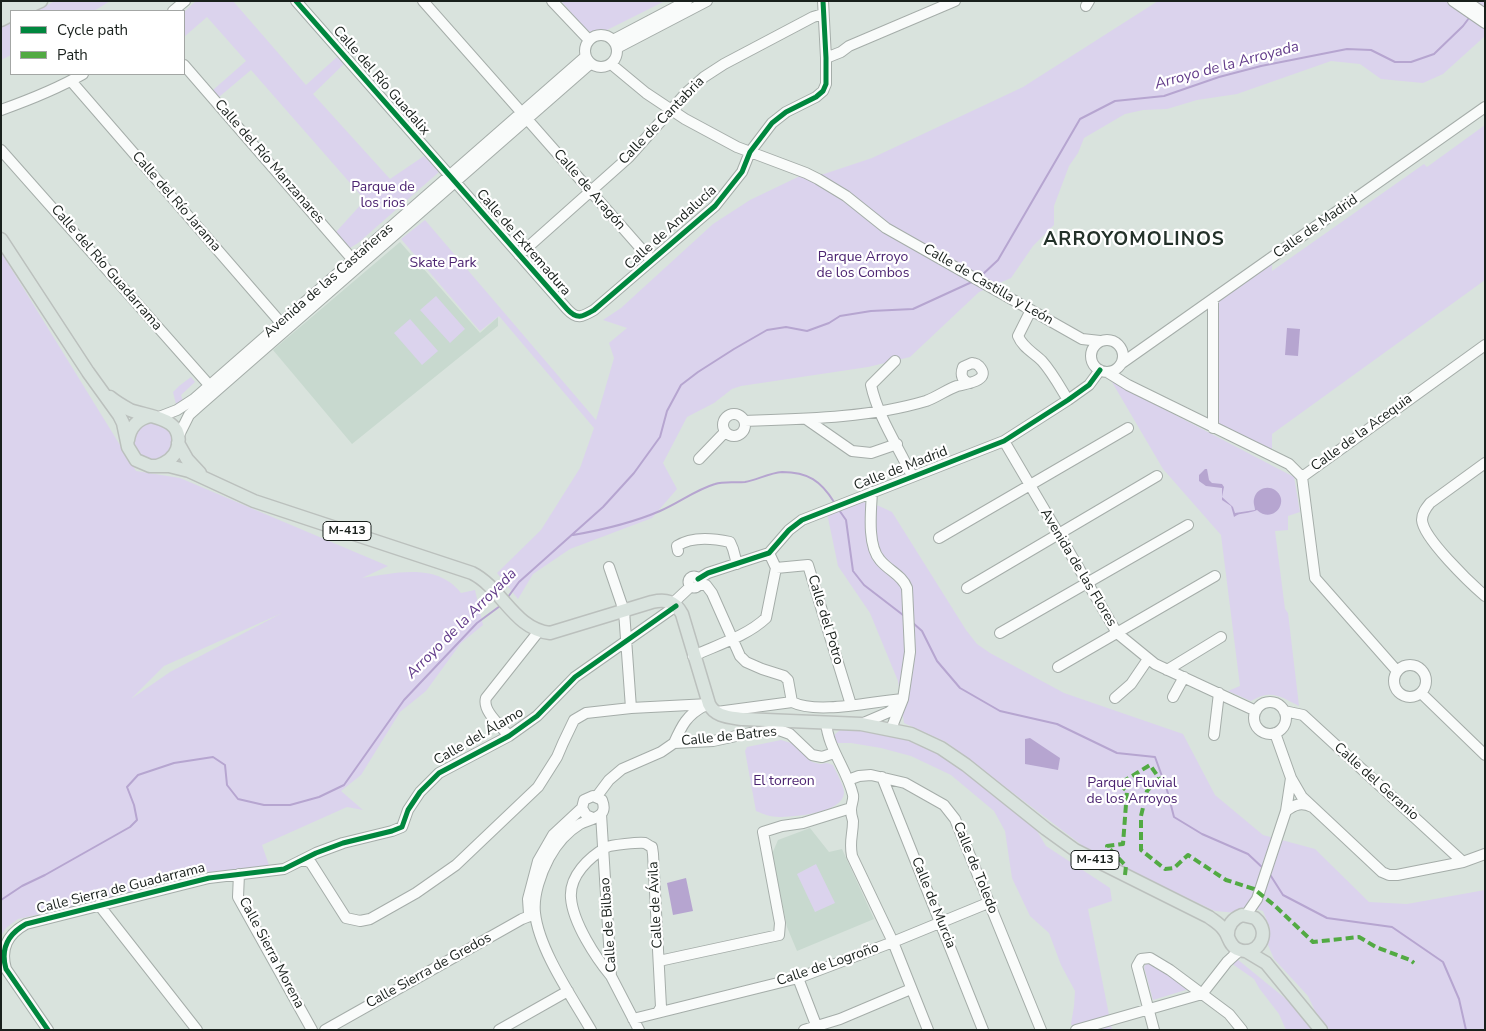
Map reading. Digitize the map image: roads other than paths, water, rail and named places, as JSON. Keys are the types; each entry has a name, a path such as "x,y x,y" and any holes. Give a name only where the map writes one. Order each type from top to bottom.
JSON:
{"main road":[{"path":"1,9 18,1"},
{"path":"21,10 41,1"},
{"name":"M-413","path":"1,239 88,372 119,415 131,454 136,460 142,464 168,466 189,471 254,501 472,573 490,586 515,614 532,628 539,631"},
{"name":"M-413","path":"102,390 130,410 171,424 187,460 205,478"},
{"path":"128,440 133,426 141,419 155,417"},
{"path":"157,466 169,460 177,449 178,440"},
{"path":"539,631 550,633 660,601 675,604 684,619 693,656 712,708"},
{"name":"M-413","path":"712,708 727,717 742,719 861,724 888,728 911,734 941,748 966,765 1075,850 1209,916 1236,945 1266,963 1321,1030"},
{"name":"M-413","path":"1209,916 1241,917 1261,926"},
{"path":"1241,917 1229,926 1236,945 1257,947 1263,938 1261,926"},
{"path":"1261,926 1266,963"}],"street":[{"path":"174,10 185,1"},
{"name":"Calle del Río Guadalix","path":"296,1 452,179"},
{"name":"Calle de Aragón","path":"423,1 651,260"},
{"path":"552,1 589,40"},
{"path":"615,44 687,1"},
{"path":"615,44 707,1"},
{"path":"823,1 826,58 930,6 955,1"},
{"path":"1453,1 1485,23"},
{"path":"1466,1 1485,14"},
{"name":"Calle de Cantabria","path":"519,255 629,158 686,93 724,64 813,17 823,14"},
{"path":"597,35 605,35 615,44 617,54 612,64 598,67 588,61 585,47 589,40 597,35"},
{"name":"Calle de Andalucía","path":"585,316 715,206 742,172 750,152 772,123 786,112 816,97 823,91 826,84 826,58"},
{"name":"Avenida de las Castañeras","path":"178,440 183,424 194,410 452,179 588,61"},
{"name":"Calle de Castilla y León","path":"612,64 671,111 710,134 818,179 846,196 886,228 1082,339 1100,341"},
{"name":"Calle del Río Manzanares","path":"185,66 255,144 353,260"},
{"path":"1,110 81,75"},
{"name":"Calle del Río Jarama","path":"71,81 281,323"},
{"name":"Calle de Madrid","path":"769,553 788,530 802,520 1004,441 1068,400 1104,371 1113,371 1485,107"},
{"name":"Calle del Río Guadarrama","path":"1,150 210,386"},
{"name":"Avenida de las Castañeras","path":"155,417 186,406 353,260 452,179"},
{"name":"Calle de Extremadura","path":"452,179 573,315 585,316"},
{"path":"1213,299 1213,428"},
{"path":"1031,310 1018,336 1020,342 1042,362 1068,400"},
{"name":"Calle de Castilla y León","path":"1082,339 1092,354"},
{"path":"1104,371 1092,361 1095,346 1100,341 1111,340 1129,349 1147,346"},
{"name":"Calle de la Acequia","path":"1104,371 1213,428 1289,464 1302,477 1485,345"},
{"path":"1120,346 1123,352 1122,376 1128,385"},
{"path":"895,361 871,385 879,411 912,476"},
{"path":"699,459 725,432 728,435 737,436 744,431 745,421 806,419 879,411 927,400 979,380 980,368 975,364 968,363 950,390"},
{"path":"962,370 964,380 970,383"},
{"path":"806,419 852,451 871,453 897,444"},
{"path":"939,538 1128,428"},
{"name":"Avenida de las Flores","path":"1004,441 1117,633 1148,659 1167,670 1256,711"},
{"path":"1485,463 1430,502 1423,512 1422,518 1428,535 1435,544 1485,596"},
{"path":"968,588 1157,476"},
{"path":"1302,477 1316,578 1397,671"},
{"path":"872,492 871,539 874,550 880,560 904,582 907,588 910,652 908,672 898,715 904,728 911,734"},
{"path":"1000,633 1188,525"},
{"path":"678,551 677,546 680,544 702,538 730,542 734,549 737,564"},
{"path":"693,656 733,638 761,623 766,618 776,568 769,553 708,573 696,584"},
{"name":"Calle del Potro","path":"776,568 808,565 851,705"},
{"path":"609,567 624,610 631,708"},
{"path":"1058,667 1215,576"},
{"path":"696,584 706,585 712,593 740,656 746,662 784,676 788,680 792,702"},
{"name":"Calle del Álamo","path":"316,853 402,827 408,810 420,792 439,772 509,736 537,716 575,677 627,641 675,604 696,584"},
{"path":"509,736 488,712 484,702 539,631"},
{"path":"1167,670 1221,637"},
{"path":"1115,698 1131,684 1148,659"},
{"path":"1410,665 1422,670 1426,685 1421,693 1409,698 1399,694 1394,687 1393,681 1397,671 1410,665"},
{"path":"1173,697 1184,677"},
{"path":"1214,735 1219,693"},
{"path":"1421,693 1485,755"},
{"path":"300,861 307,861 314,867 346,918 360,921 370,920 416,893 456,865 484,840 542,781 557,758 562,743 574,720 586,713 631,708 712,708 792,702 806,707 902,701"},
{"path":"861,724 889,712 902,701"},
{"path":"888,728 902,701"},
{"path":"1268,703 1276,704 1284,711 1285,723 1275,733 1264,733 1259,729 1254,719 1256,711 1262,705 1268,703"},
{"path":"806,707 808,721"},
{"name":"Calle de Batres","path":"597,796 609,780 622,769 661,752 674,743 681,728 693,712 712,708"},
{"name":"Calle del Geranio","path":"1284,711 1303,716 1463,862"},
{"path":"888,728 889,712"},
{"path":"826,722 834,753 848,780 853,797 851,808 853,823 850,843 852,856 893,942 910,989 928,1030"},
{"name":"Calle de Batres","path":"674,743 713,740 779,730 790,734 812,754 822,757 834,753"},
{"path":"1275,733 1291,778 1302,797 1382,872 1389,875 1397,875 1463,862 1485,854"},
{"name":"Calle de Toledo","path":"848,780 859,776 882,776 904,783 944,805 955,819 1041,1030"},
{"name":"Calle de Murcia","path":"882,776 983,1030"},
{"path":"1241,917 1257,900 1286,811 1291,778"},
{"path":"532,915 541,875 550,856 570,831 597,816 604,807 597,796 587,798 582,804 582,808 553,835 538,861 528,899 532,915 546,949 585,1030"},
{"path":"1286,811 1292,806 1300,804 1313,807"},
{"path":"582,808 586,815 597,816"},
{"path":"659,961 779,935 780,923 763,832 782,826 803,823 851,808"},
{"name":"Calle de Bilbao","path":"597,816 604,850 611,976 639,1030"},
{"name":"Calle de Ávila","path":"604,850 608,846 644,843 652,847 661,1007 658,1012"},
{"path":"604,850 592,858 574,880 571,900 578,925 602,965 611,976"},
{"path":"314,867 313,859 316,853"},
{"name":"Calle Sierra de Guadarrama","path":"48,1030 6,969 3,961 2,951 15,930 26,924 209,878 272,872 284,869 316,853"},
{"name":"Calle Sierra Morena","path":"239,874 238,896 312,1030"},
{"path":"1257,900 1261,926"},
{"name":"Calle de Logroño","path":"633,1019 798,978 988,903"},
{"path":"99,905 198,1030"},
{"name":"Calle Sierra de Gredos","path":"325,1030 532,915"},
{"path":"1076,1030 1202,994 1228,962 1236,945"},
{"path":"1154,1030 1137,966 1141,959 1150,958 1170,970 1229,1014 1242,1030"},
{"path":"798,978 818,1028"},
{"path":"804,1030 818,1028 910,989"},
{"path":"499,1030 566,992"},
{"path":"566,992 591,1030"}],"waterway":[{"name":"Arroyo de la Arroyada","path":"982,275 998,260 1080,119 1115,101 1164,96 1219,77 1261,66 1347,49 1371,50 1395,62 1411,62 1434,54 1469,18"},
{"name":"Arroyo de la Arroyada","path":"508,597 519,582 603,507 634,473 660,437 667,411 681,385 698,372 767,330 786,327 807,331 829,323 840,316 871,311 913,309 974,281"},
{"path":"573,535 617,526 639,519 667,508 715,484 745,482 782,472 791,472 813,479 824,488 834,502"},
{"path":"839,510 846,520 853,571 864,585 903,615"},
{"name":"Arroyo de la Arroyada","path":"1,900 22,886 130,827 137,820 127,787 138,775 174,763 213,757 225,765 227,785 238,799 264,805 290,805 319,797 344,785 404,700 477,623 500,606"},
{"path":"913,623 922,631 937,661 960,688 1000,711 1057,724 1117,753 1155,757 1174,817 1202,834 1248,854 1264,869"},
{"path":"1269,873 1283,895 1327,918 1392,927 1443,962 1459,999 1466,1030"}],"district":[{"name":"ARROYOMOLINOS","path":"1134,240"}],"park label":[{"name":"Parque de los rios","path":"383,196"},
{"name":"Skate Park","path":"443,264"},
{"name":"Parque Arroyo de los Combos","path":"863,266"},
{"name":"El torreon","path":"784,782"},
{"name":"Parque Fluvial de los Arroyos","path":"1132,792"}]}
